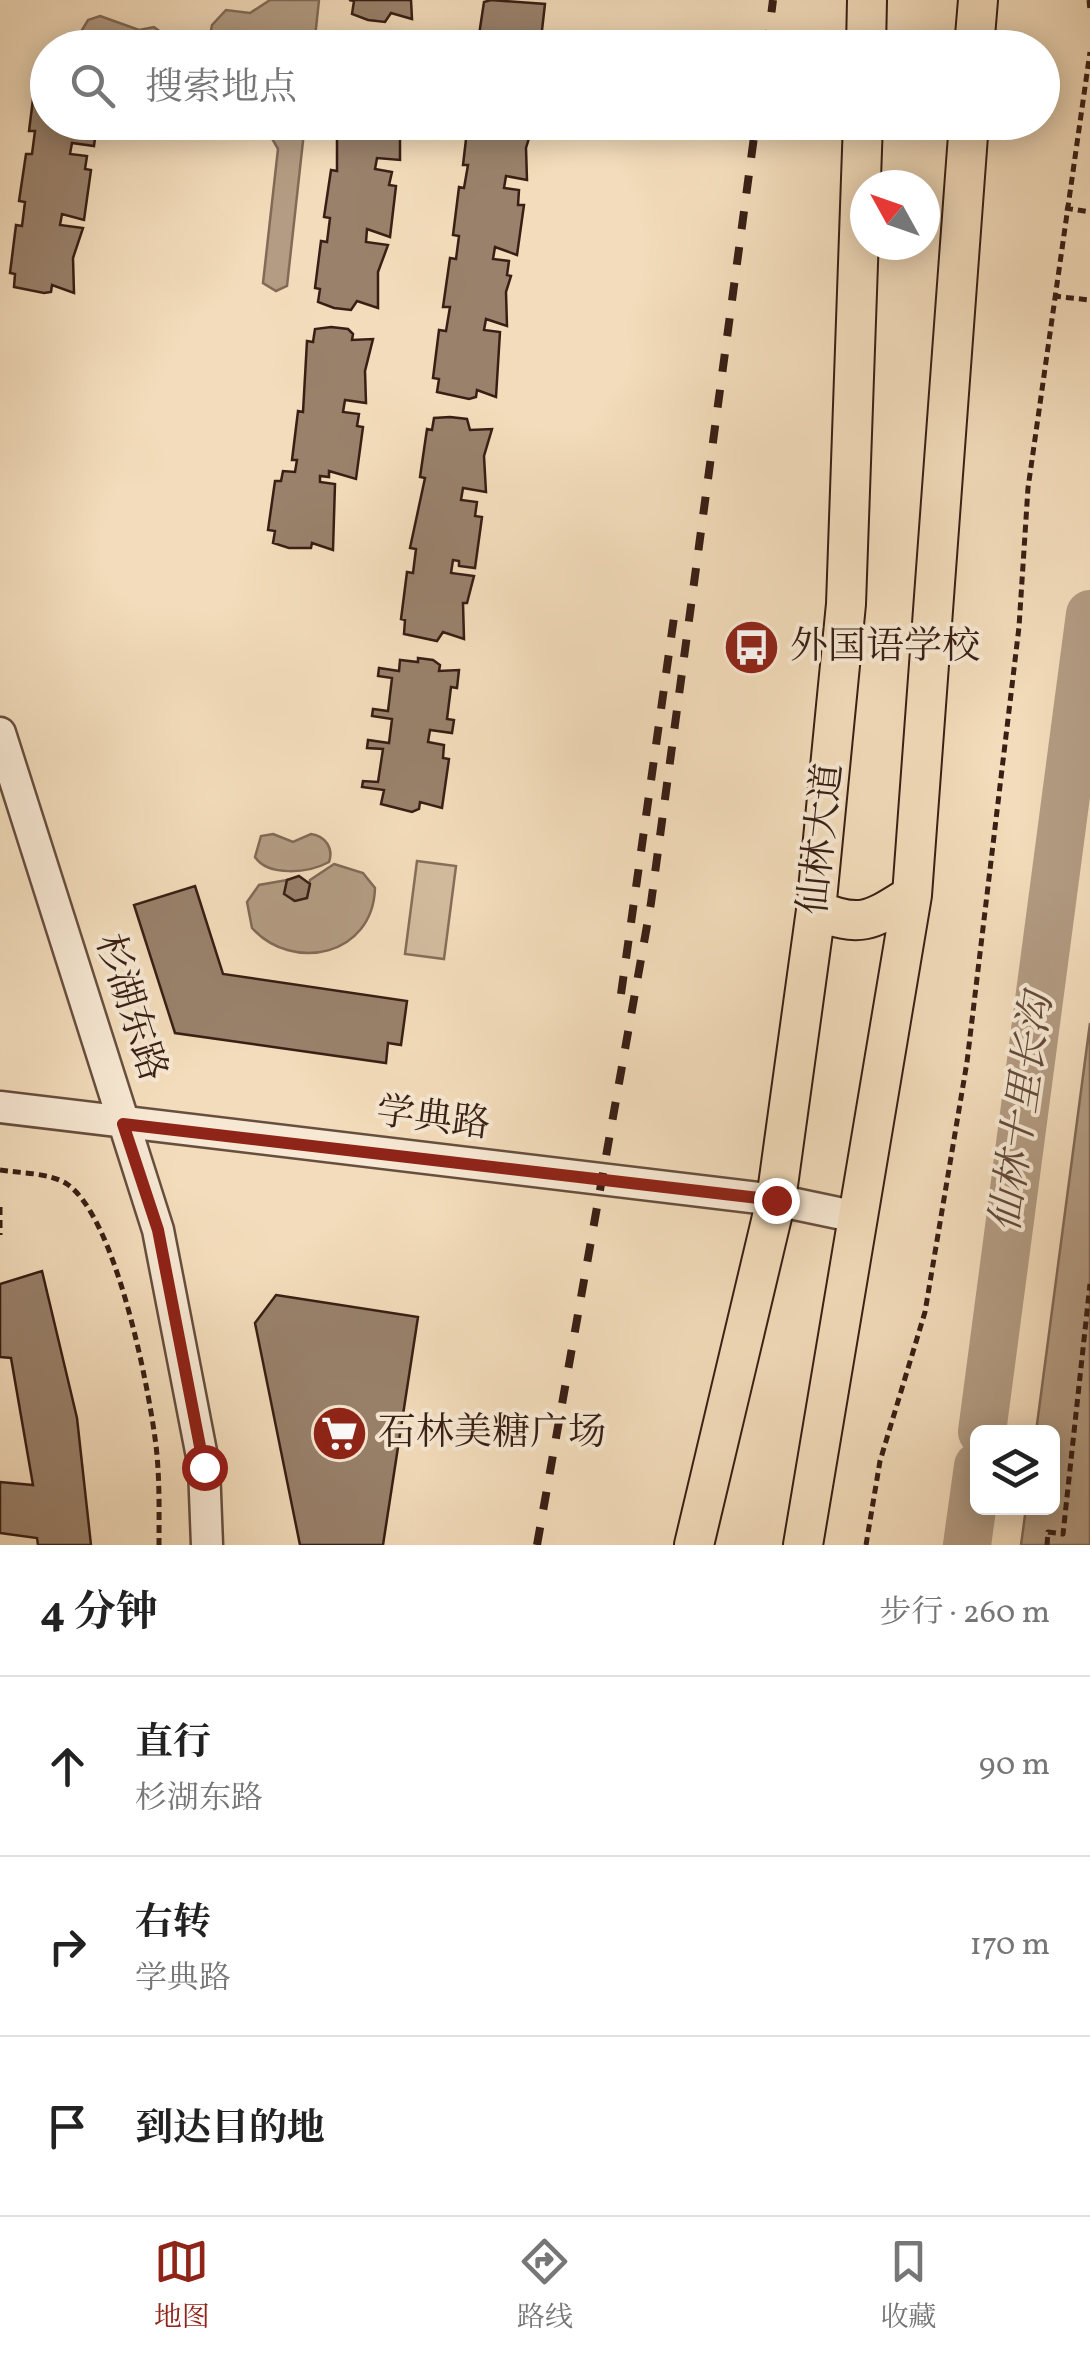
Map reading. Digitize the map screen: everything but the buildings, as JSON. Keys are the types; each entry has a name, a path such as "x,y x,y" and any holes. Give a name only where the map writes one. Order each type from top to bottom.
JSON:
{"main road":[{"path":"867,30 868,0"},
{"path":"976,30 978,0"},
{"name":"仙林大道","path":"694,1545 776,1200 816,910 846,604 863,140"},
{"path":"803,1545 912,895 968,140"},
{"path":"816,910 847,923 866,921 912,895"}],"street":[{"name":"杉湖东路","path":"0,733 158,1230 204,1467 207,1545"},
{"name":"学典路","path":"0,1107 776,1200 856,1217"}],"path":[{"path":"1089,0 1090,10"},
{"path":"866,1545 880,1462 925,1312 967,1062 1019,627 1028,488 1090,52"},
{"path":"1065,208 1090,212"},
{"path":"1053,296 1090,300"},
{"path":"0,1170 63,1181 82,1197 102,1227 136,1343 156,1440 159,1545"},
{"path":"0,1207 0,1235"},
{"path":"1047,1545 1048,1532 1064,1534 1090,1284"}],"shaded area":[{"path":"270,0 319,0 316,30 211,30 226,10 250,13"},
{"path":"100,16 139,30 82,30 88,20"},
{"path":"273,140 303,140 287,286 276,291 263,283 278,149"},
{"path":"273,834 293,842 311,834 320,837 329,848 329,862 300,871 269,868 255,857 261,836"},
{"path":"417,861 456,866 444,959 405,954"},
{"path":"334,864 363,873 375,888 371,911 361,929 346,942 308,953 269,942 252,928 247,902 259,885 287,880 285,894 294,901 307,898 310,880"},
{"path":"1090,1023 1090,1545 1021,1545 1025,1515 1060,1515 1060,1425 1037,1425"}],"waterway":[{"name":"仙林十里长沟","path":"983,1425 1090,614"},
{"name":"仙林十里长沟","path":"967,1545 971,1515"}],"railway":[{"path":"769,30 773,0"},
{"path":"537,1545 651,903 754,140"},
{"path":"621,994 676,603"}],"place":[{"name":"外国语学校","path":"751,648"},
{"name":"石林美糖广场","path":"339,1434"}],"route":[{"path":"204,1467 158,1230 123,1124 776,1200"}]}
